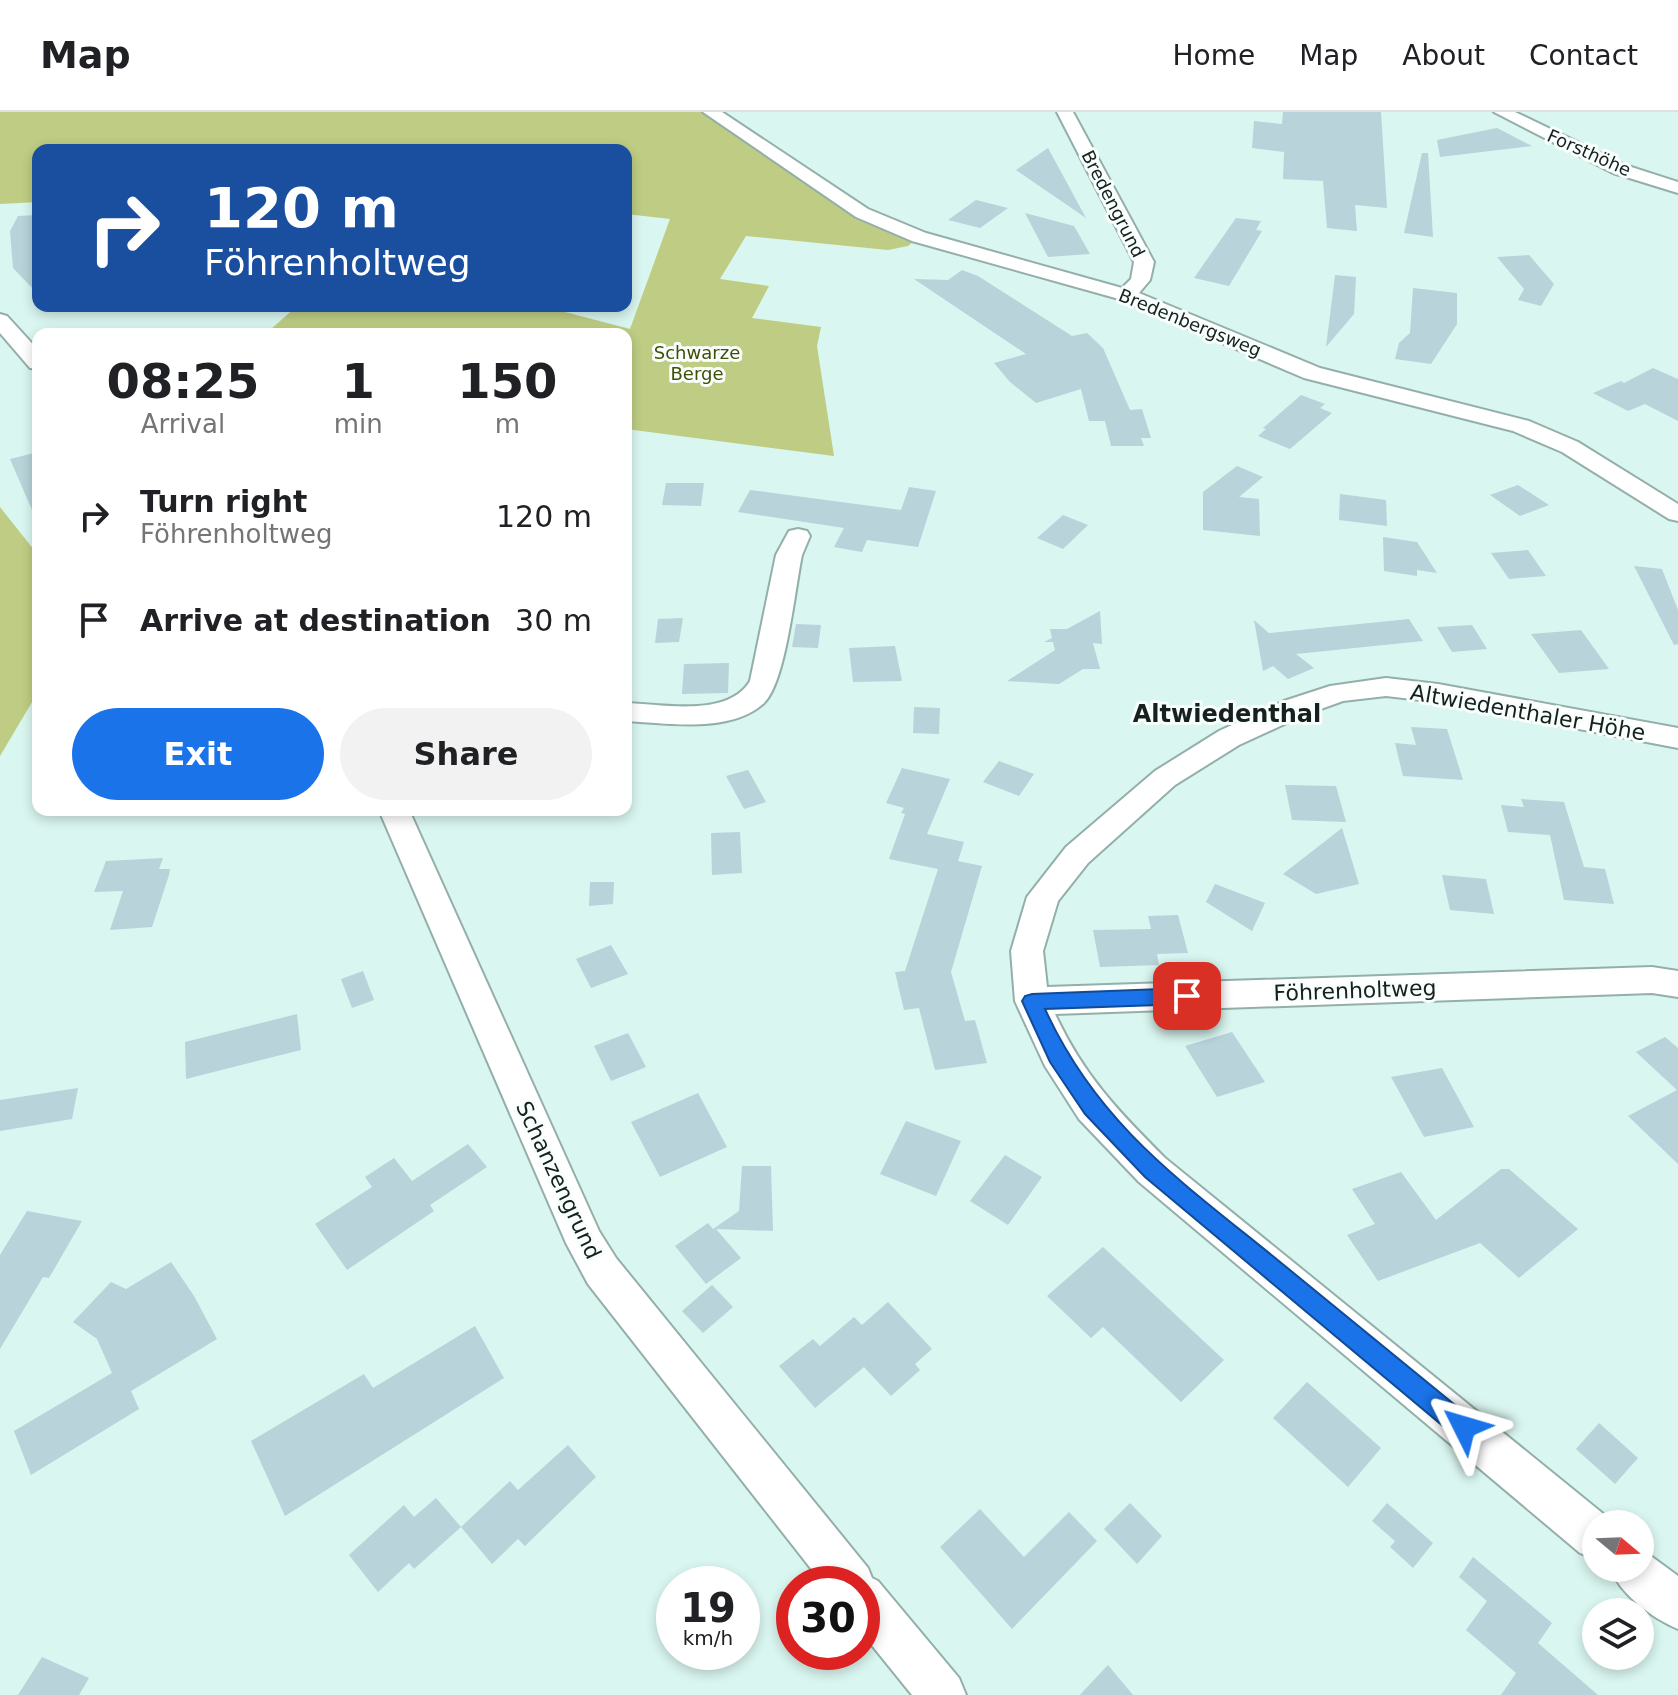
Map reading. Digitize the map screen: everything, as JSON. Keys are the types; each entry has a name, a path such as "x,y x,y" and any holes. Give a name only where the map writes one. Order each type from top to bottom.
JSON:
{"street":[{"name":"Bredenbergsweg","path":"711,112 862,213 919,237 1126,295 1312,373 1521,426 1570,447 1678,514"},
{"name":"Bredengrund","path":"1065,112 1144,262 1140,280 1126,295"},
{"name":"Forsthöhe","path":"1502,112 1619,169 1678,188"},
{"path":"0,320 32,356"},
{"path":"632,712 723,712 742,707 753,698 764,681 789,555 798,536"},
{"name":"Altwiedenthaler Höhe","path":"1582,1525 1152,1170 1092,1108 1057,1056 1032,1001 1027,951 1043,897 1077,855 1165,778 1229,738 1294,708 1340,692 1386,687 1438,693 1678,738"},
{"name":"Schanzengrund","path":"397,816 441,910 485,1021 585,1243 617,1295 837,1566"},
{"name":"Föhrenholtweg","path":"1032,1001 1652,980 1678,984"},
{"path":"1650,1582 1678,1606"},
{"path":"880,1619 942,1695"}],"green space":[{"name":"Schwarze Berge","path":"0,112 717,112 862,213 919,237 908,246 888,250 746,236 720,279 769,286 752,318 821,327 817,346 834,456 632,430 630,328 670,219 632,215 632,144 32,144 32,202 0,204"},
{"name":"Schwarze Berge","path":"290,312 565,312 626,328 272,328"},
{"path":"0,507 32,547 32,702 0,756"}],"building":[{"path":"1283,112 1381,112 1387,208 1355,205 1357,231 1327,228 1323,181 1283,179 1284,152 1252,148 1254,121 1282,124"},
{"path":"1497,128 1532,146 1440,157 1437,140"},
{"path":"1048,148 1086,218 1016,170"},
{"path":"1422,153 1428,153 1433,237 1404,233"},
{"path":"976,200 1008,208 980,228 948,220"},
{"path":"1025,213 1074,226 1090,254 1048,257"},
{"path":"32,215 32,288 13,268 10,231 18,216"},
{"path":"1236,218 1261,221 1256,230 1262,231 1229,286 1194,278"},
{"path":"1529,255 1554,284 1541,306 1518,300 1524,289 1497,257"},
{"path":"962,270 978,276 1072,336 1087,333 1103,348 1130,410 1142,409 1151,438 1141,438 1144,446 1111,446 1105,421 1089,421 1081,389 1036,403 1010,382 994,363 1026,354 914,279 948,280"},
{"path":"1335,275 1356,277 1354,314 1326,347"},
{"path":"1413,288 1457,293 1457,324 1431,364 1395,359 1399,343 1410,333"},
{"path":"1653,368 1678,379 1678,421 1645,404 1628,411 1593,393 1621,381 1624,383"},
{"path":"1301,395 1325,404 1320,408 1332,413 1290,449 1258,436 1266,429 1263,428"},
{"path":"32,454 32,510 10,459"},
{"path":"1237,466 1263,477 1239,497 1259,499 1260,536 1203,530 1203,492"},
{"path":"666,483 704,483 701,506 662,505"},
{"path":"1518,485 1549,505 1520,516 1490,495"},
{"path":"909,487 936,491 918,547 867,540 862,552 834,547 844,528 738,512 750,490 901,510"},
{"path":"1340,494 1386,500 1387,526 1339,520"},
{"path":"1063,515 1088,525 1063,549 1037,538"},
{"path":"1383,537 1417,542 1437,573 1417,570 1417,576 1384,571"},
{"path":"1528,550 1546,576 1509,579 1491,553"},
{"path":"1634,566 1662,569 1678,610 1678,644 1674,645"},
{"path":"1100,611 1102,644 1093,643 1100,669 1083,669 1059,684 1007,681 1055,650 1053,642 1044,642 1052,638 1050,629 1067,629"},
{"path":"683,618 679,642 655,643 658,619"},
{"path":"1409,619 1423,641 1296,654 1314,668 1288,679 1273,666 1263,671 1254,620 1269,633"},
{"path":"796,624 821,625 818,648 792,647"},
{"path":"1472,625 1487,649 1452,652 1437,627"},
{"path":"1581,630 1609,669 1559,673 1531,634"},
{"path":"895,646 902,681 853,682 849,648"},
{"path":"729,663 728,693 682,694 684,664"},
{"path":"914,707 940,708 939,734 913,733"},
{"path":"1411,727 1447,729 1463,780 1403,776 1395,743 1416,745"},
{"path":"999,761 1034,774 1019,796 983,782"},
{"path":"902,768 950,779 927,834 964,842 958,861 982,866 951,972 965,1021 975,1020 987,1063 935,1070 919,1008 904,1010 895,972 905,971 938,869 889,859 905,814 901,813 904,808 886,803"},
{"path":"748,770 766,802 744,809 726,776"},
{"path":"1285,785 1336,786 1346,822 1292,820"},
{"path":"1521,799 1564,802 1584,867 1605,869 1614,904 1564,900 1550,835 1508,832 1501,805 1524,807"},
{"path":"1342,828 1359,884 1316,894 1283,874"},
{"path":"740,832 742,873 712,875 711,833"},
{"path":"163,858 159,869 170,869 152,927 110,930 123,891 94,892 106,861"},
{"path":"1442,875 1486,879 1494,914 1450,910"},
{"path":"590,882 614,882 613,904 589,906"},
{"path":"1215,884 1265,903 1252,931 1206,902"},
{"path":"1178,915 1188,953 1157,954 1159,965 1100,967 1093,930 1151,929 1148,916"},
{"path":"611,945 628,974 591,988 576,959"},
{"path":"363,971 374,1000 352,1008 341,979"},
{"path":"297,1014 301,1050 186,1079 185,1042"},
{"path":"1232,1032 1265,1082 1217,1097 1185,1046"},
{"path":"628,1033 646,1067 611,1081 594,1046"},
{"path":"1665,1037 1678,1048 1678,1164 1628,1116 1677,1090 1636,1052"},
{"path":"1442,1068 1474,1127 1424,1137 1391,1077"},
{"path":"78,1088 72,1119 0,1131 0,1100"},
{"path":"698,1093 727,1147 660,1177 631,1122"},
{"path":"906,1121 961,1141 936,1196 880,1174"},
{"path":"468,1144 487,1167 430,1205 434,1211 347,1270 315,1224 372,1187 365,1177 394,1158 412,1181"},
{"path":"1005,1155 1042,1177 1008,1225 970,1201"},
{"path":"742,1166 771,1166 773,1231 716,1229 741,1258 706,1284 675,1246 708,1223 713,1229 739,1211"},
{"path":"1501,1169 1509,1169 1578,1229 1519,1278 1480,1243 1378,1281 1347,1235 1375,1224 1352,1189 1401,1172 1436,1220"},
{"path":"27,1211 82,1221 49,1278 43,1277 0,1349 0,1255"},
{"path":"1103,1247 1224,1360 1181,1402 1103,1327 1091,1338 1047,1296"},
{"path":"171,1262 217,1339 131,1391 139,1409 31,1475 14,1431 112,1373 97,1339 73,1322 111,1282 126,1289"},
{"path":"712,1285 733,1307 703,1333 682,1311"},
{"path":"888,1302 932,1349 915,1364 920,1370 891,1396 864,1367 815,1408 779,1366 813,1339 820,1346 854,1317 862,1325"},
{"path":"475,1326 504,1378 285,1516 251,1441 364,1374 373,1388"},
{"path":"1307,1382 1381,1448 1348,1487 1273,1418"},
{"path":"1599,1423 1638,1458 1615,1484 1576,1449"},
{"path":"568,1445 596,1477 525,1546 518,1539 492,1564 461,1527 510,1481 518,1490"},
{"path":"436,1498 461,1527 414,1569 409,1563 378,1592 349,1555 404,1505 414,1517"},
{"path":"1130,1503 1162,1536 1137,1564 1104,1529"},
{"path":"1387,1503 1433,1543 1413,1568 1390,1547 1395,1541 1372,1521"},
{"path":"980,1509 1024,1557 1069,1512 1097,1541 1012,1629 940,1547"},
{"path":"1473,1557 1552,1623 1538,1643 1598,1695 1501,1695 1516,1673 1466,1630 1487,1601 1459,1577"},
{"path":"42,1657 89,1678 79,1695 18,1695"},
{"path":"1108,1665 1133,1695 1080,1695 1091,1683"}],"district":[{"name":"Altwiedenthal","path":"1227,714"}],"route":[{"path":"1187,996 1032,1001 1057,1056 1092,1108 1152,1170 1464,1427"}]}
